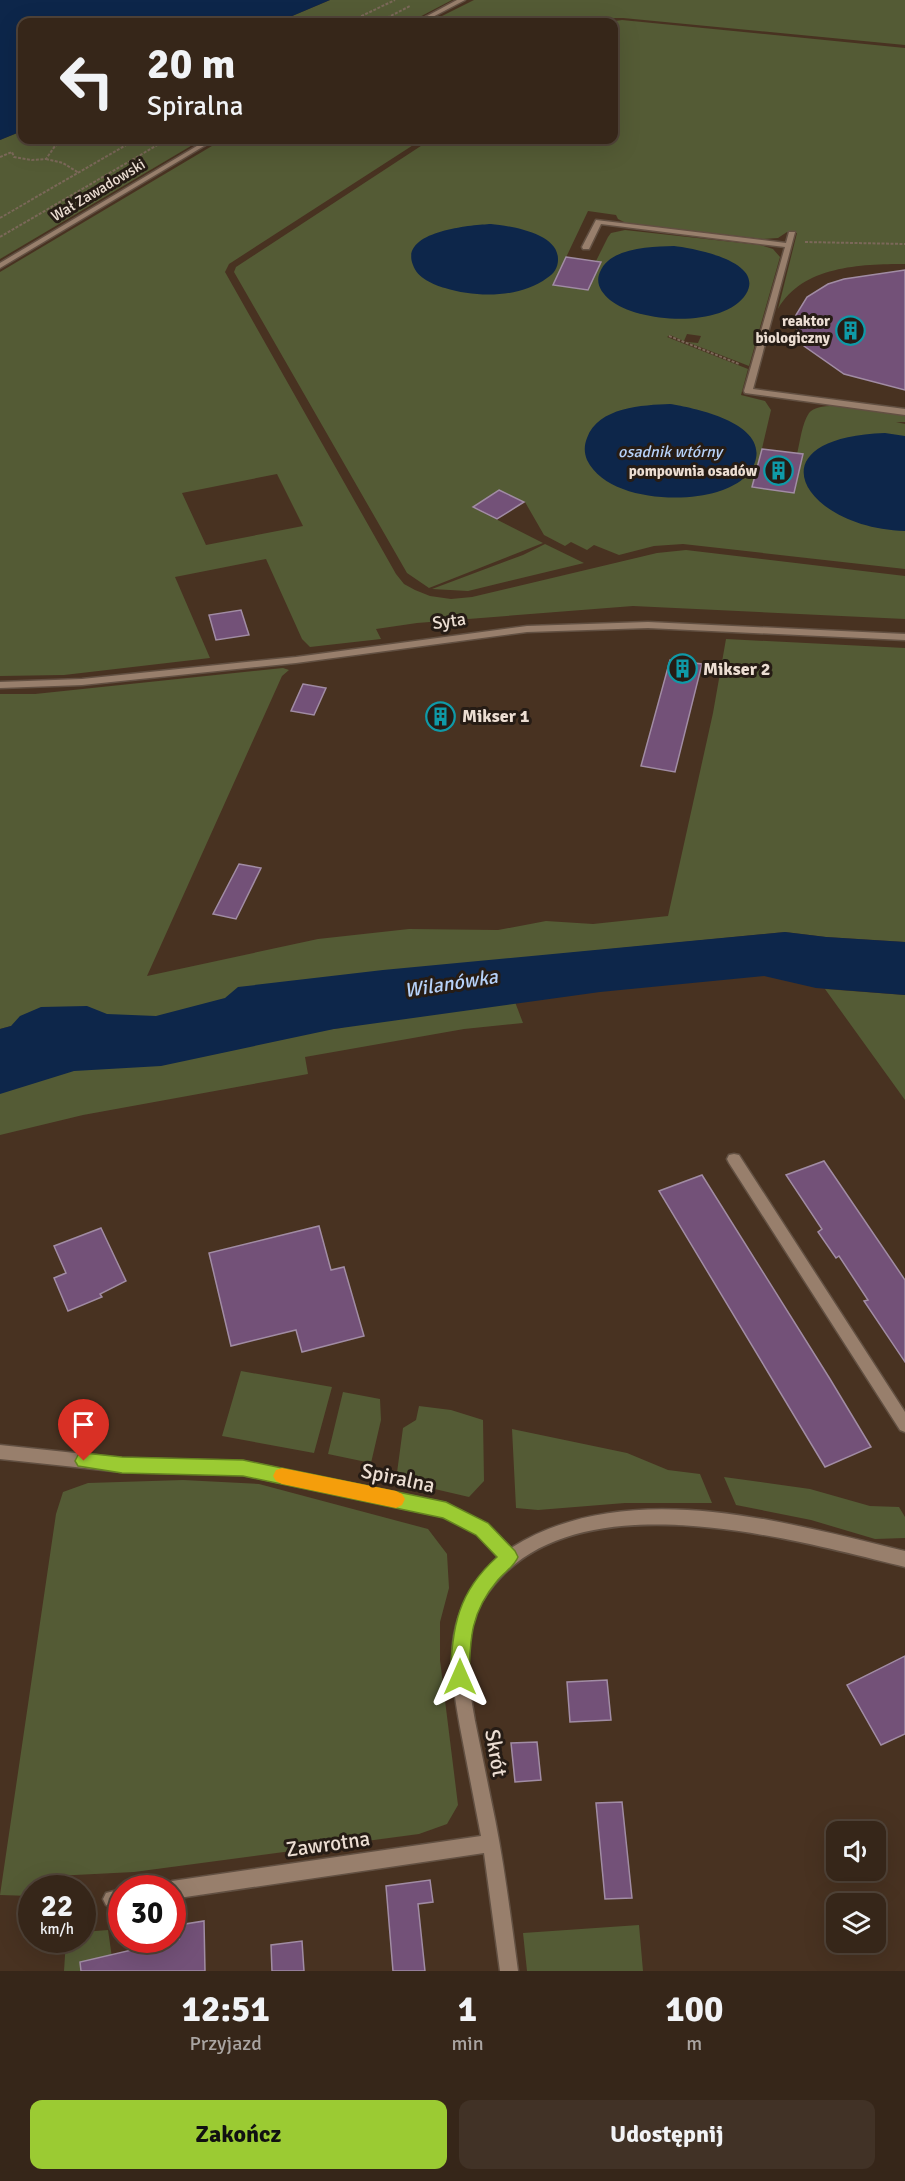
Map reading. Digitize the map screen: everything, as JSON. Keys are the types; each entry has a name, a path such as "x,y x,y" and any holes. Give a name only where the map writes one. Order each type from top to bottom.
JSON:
{"street":[{"path":"427,18 462,0"},
{"name":"Wał Zawadowski","path":"0,266 204,144"},
{"path":"586,247 599,222 792,241 748,391 905,412"},
{"name":"Syta","path":"0,685 82,682 296,660 527,629 648,625 905,637"},
{"path":"734,1159 905,1425"},
{"name":"Spiralna","path":"0,1452 122,1465 243,1468 288,1477 446,1510 482,1529 509,1557"},
{"path":"509,1557 530,1543 554,1533 622,1520 675,1518 727,1521 905,1559"},
{"name":"Skrót","path":"509,1557 492,1573 478,1592 467,1614 459,1656 460,1677 491,1843 509,1971"},
{"name":"Zawrotna","path":"186,1888 491,1843"}],"path":[{"path":"357,18 395,0"},
{"path":"387,18 410,6"},
{"path":"46,159 55,146 60,144"},
{"path":"0,218 128,144"},
{"path":"0,237 159,144"},
{"path":"0,157 12,152 14,157 32,160 46,159 63,163 79,173"},
{"path":"792,241 905,244"},
{"path":"669,336 754,369"}],"green space":[{"path":"330,0 452,0 418,18 287,18"},
{"path":"474,0 905,0 905,45 623,18 438,18"},
{"path":"618,21 905,48 905,264 852,267 817,276 802,284 789,295 778,309 797,233 787,232 778,238 763,239 626,223 618,219 616,215 588,211 553,285 588,290 600,262 596,261 608,237 611,233 625,230 760,245 773,249 780,257 749,366 687,342 698,343 701,336 687,334 684,341 670,335 667,337 748,369 741,395 765,401 771,410 753,487 794,493 803,455 797,454 803,427 809,413 816,408 840,406 905,415 905,422 896,422 905,424 905,569 683,544 654,546 619,555 594,545 587,550 571,542 565,546 544,535 525,502 499,490 472,507 543,543 429,588 407,573 234,272 236,267 424,144 618,144"},
{"path":"18,133 18,144 194,144 0,259 0,140"},
{"path":"215,144 415,144 229,264 225,272 396,574 404,584 430,596 451,599 472,597 657,553 686,550 905,576 905,619 633,606 417,623 376,629 381,639 310,647 302,639 266,559 175,577 210,658 64,675 0,676 0,272","holes":["277,474 303,526 206,545 182,493"]},
{"path":"545,544 584,563 468,591 432,589 523,555"},
{"path":"726,639 905,648 905,942 785,932 520,958 183,1026 11,1026 0,1029 0,694 35,694 283,668 289,670 282,676 147,976 318,939 409,929 498,930 546,921 593,924 668,916 713,713"},
{"path":"466,981 515,1002 523,1023 464,1029 305,1057 308,1074 83,1115 0,1135 0,1067 341,1028"},
{"path":"825,989 905,995 905,1100"},
{"path":"241,1371 332,1387 314,1453 222,1436"},
{"path":"343,1392 380,1399 381,1420 371,1463 328,1454"},
{"path":"419,1406 451,1410 483,1420 484,1481 469,1497 396,1480 403,1428 416,1420"},
{"path":"512,1429 627,1453 668,1470 700,1474 712,1503 625,1503 538,1510 516,1508"},
{"path":"724,1477 810,1489 870,1506 899,1507 905,1517 905,1538 875,1539 811,1520 736,1505"},
{"path":"183,1480 259,1484 428,1529 447,1554 449,1588 440,1622 440,1660 458,1805 447,1824 419,1834 134,1872 18,1875 18,1896 0,1895 56,1514 63,1492 88,1483"},
{"path":"639,1925 643,1971 527,1971 523,1933"},
{"path":"108,1930 108,1953 111,1953 114,1971 64,1971 65,1953 96,1953 96,1931"}],"water":[{"path":"0,0 330,0 287,18 18,18 18,133 0,140"},
{"path":"491,224 521,229 551,243 558,260 554,272 536,285 524,289 511,293 484,295 441,287 426,280 415,270 412,254 416,244 426,237 454,228"},
{"path":"674,246 710,253 737,265 746,273 749,283 746,294 735,305 719,313 680,319 640,314 623,308 610,300 602,291 599,284 600,272 613,258 632,250"},
{"name":"osadnik wtórny","path":"670,404 696,409 727,420 751,437 756,448 755,462 749,473 735,485 717,492 684,497 665,497 627,491 597,473 587,460 585,446 593,428 601,420 622,410 647,405"},
{"path":"885,433 905,436 905,531 869,526 840,515 818,500 806,483 805,465 816,450 843,439"},
{"name":"Wilanówka","path":"785,932 905,942 905,995 816,988 764,976 600,992 334,1029 161,1066 74,1071 0,1094 0,1029 11,1026 20,1016 41,1007 87,1006 107,1014 156,1016 225,998 238,987 383,970"}],"building":[{"path":"566,257 601,262 588,290 553,285"},
{"name":"reaktor biologiczny","path":"905,270 905,390 844,374 804,346 795,324 796,315 807,297 828,284 844,279"},
{"name":"pompownia osadów","path":"762,449 803,454 794,493 752,487"},
{"path":"499,490 524,502 497,519 473,507"},
{"path":"241,610 249,635 216,640 209,615"},
{"path":"670,660 702,664 675,772 641,766"},
{"path":"303,684 326,688 314,715 291,711"},
{"path":"239,864 261,868 236,919 213,914"},
{"path":"824,1161 905,1280 905,1362 864,1301 868,1300 839,1256 836,1258 818,1232 822,1229 786,1175"},
{"path":"702,1175 871,1447 825,1467 659,1191"},
{"path":"319,1226 331,1270 344,1267 364,1336 302,1352 296,1330 231,1346 209,1253"},
{"path":"101,1228 126,1281 100,1294 102,1297 68,1311 54,1278 66,1273 54,1246"},
{"path":"905,1656 905,1734 881,1745 847,1685"},
{"path":"607,1680 611,1720 570,1722 567,1682"},
{"path":"537,1742 541,1780 515,1782 511,1743"},
{"path":"622,1802 632,1898 605,1899 596,1803"},
{"path":"430,1880 433,1902 418,1904 425,1971 393,1971 386,1886"},
{"path":"204,1921 205,1971 81,1971 80,1962 119,1953 186,1953 186,1924"},
{"path":"302,1941 304,1971 272,1971 271,1945"}],"slow traffic":[{"path":"282,1476 396,1499"}],"place":[{"name":"reaktor biologiczny","path":"851,330"},
{"name":"pompownia osadów","path":"778,471"},
{"name":"Mikser 2","path":"682,669"},
{"name":"Mikser 1","path":"441,716"}],"route":[{"path":"84,1461 122,1465 243,1468 446,1510 482,1529 509,1557 492,1573 478,1592 467,1614 461,1634 460,1677"}]}
